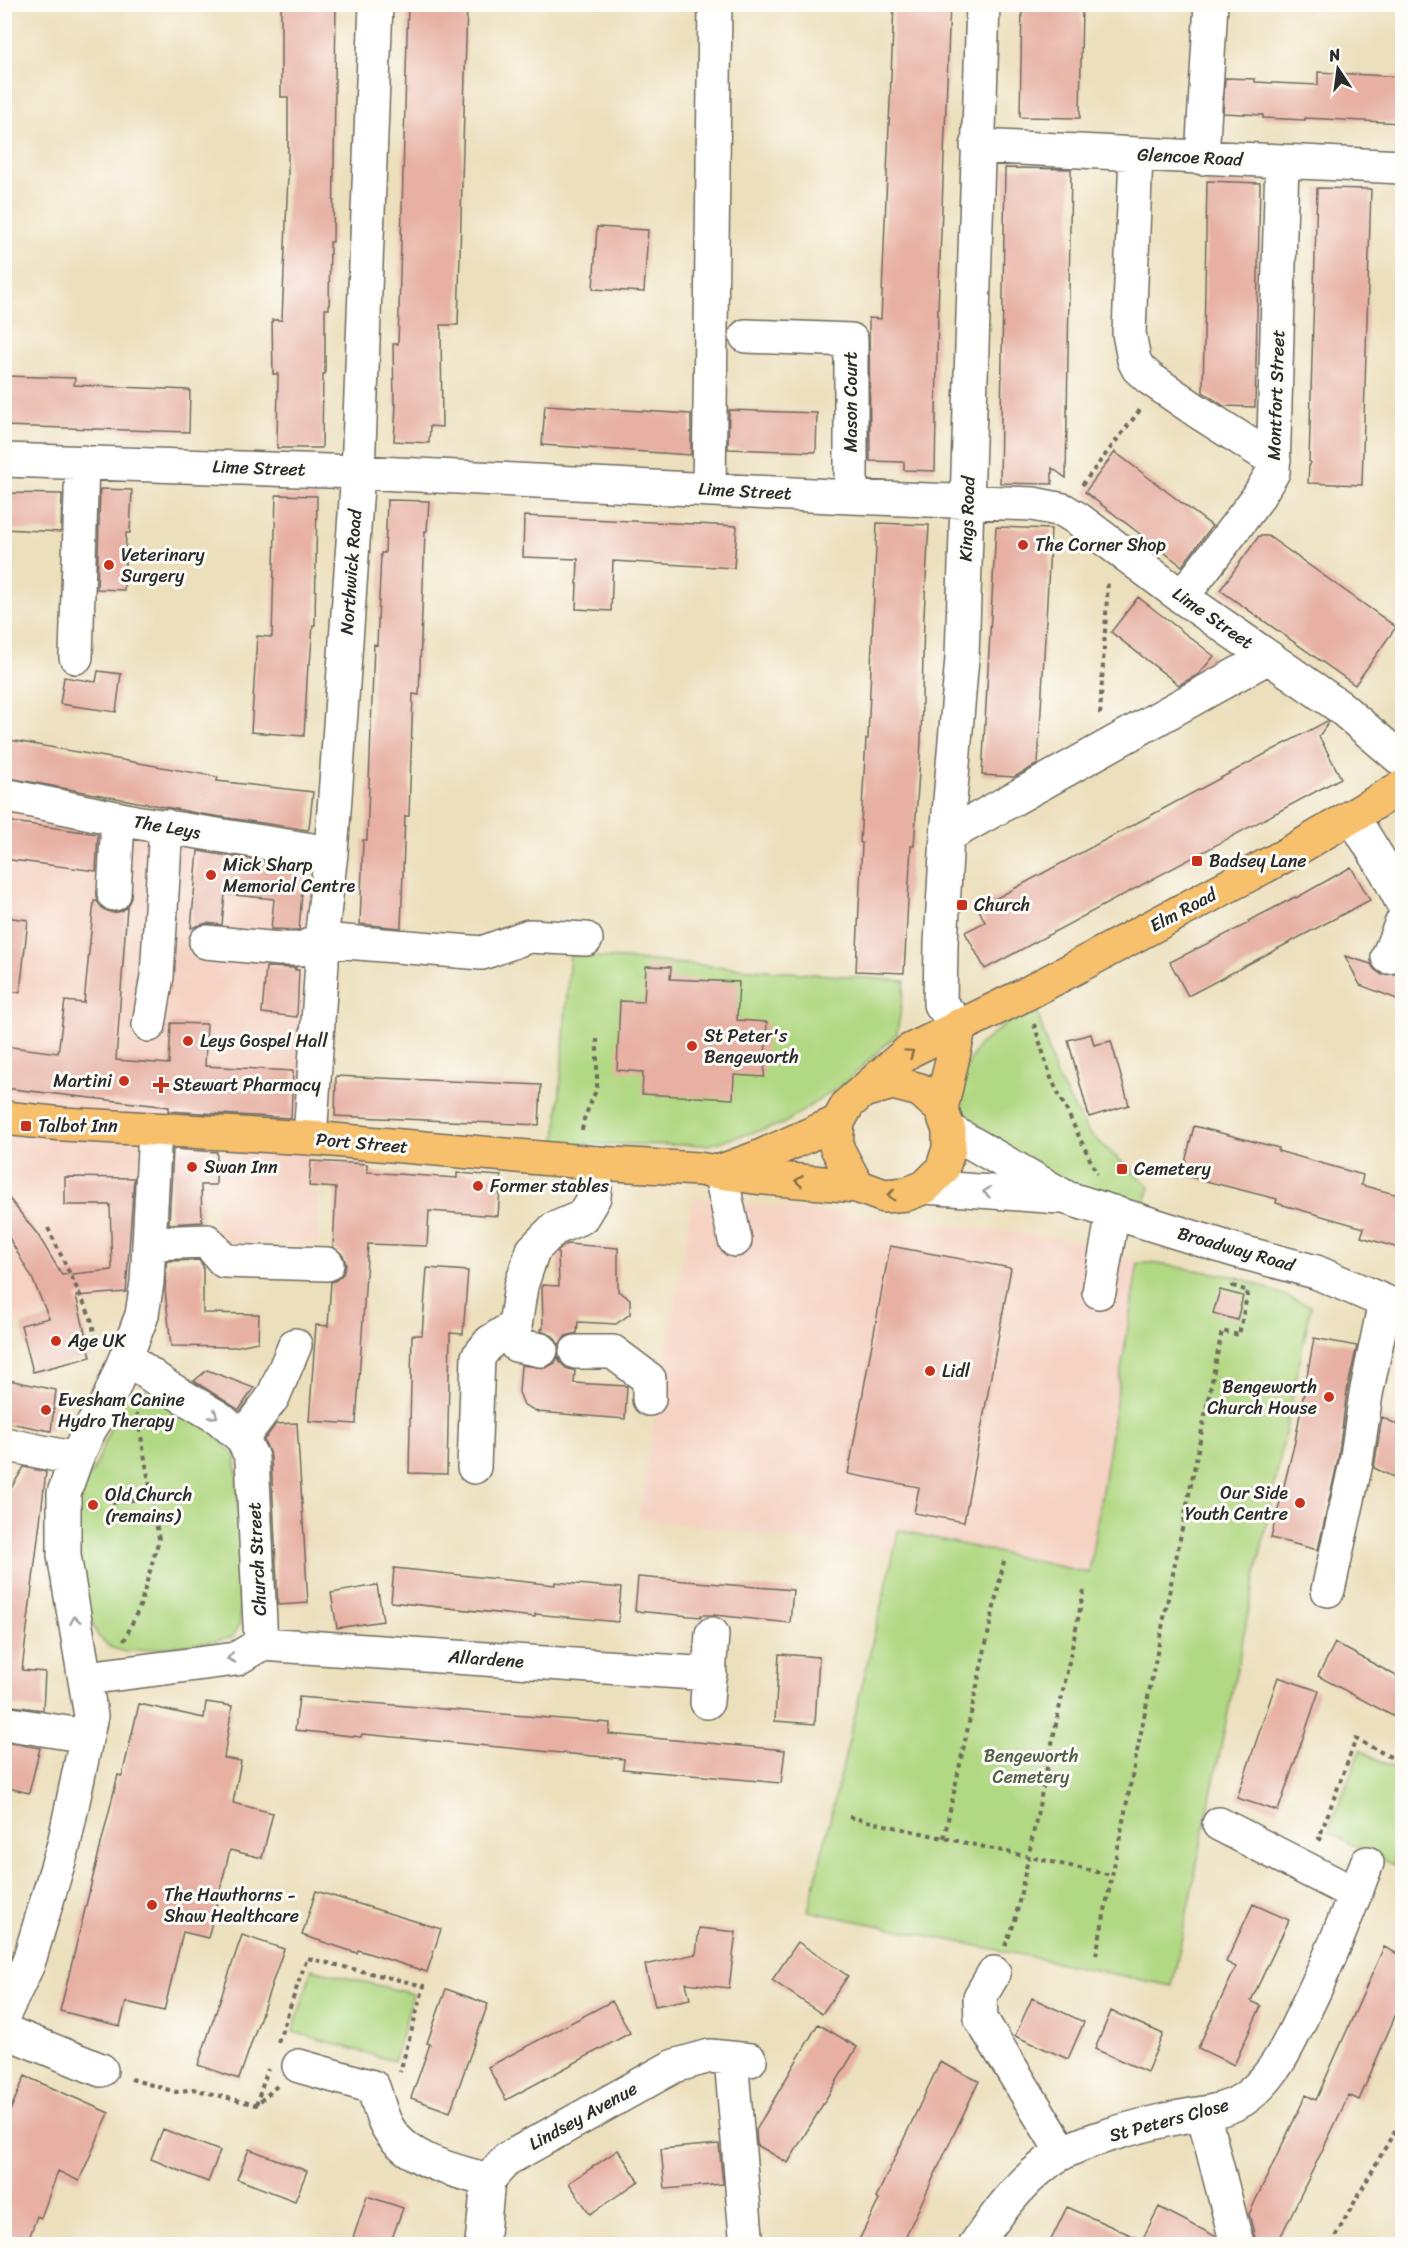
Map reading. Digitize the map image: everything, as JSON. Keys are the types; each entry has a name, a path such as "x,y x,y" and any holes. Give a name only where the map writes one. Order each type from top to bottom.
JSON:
{"main road":[{"name":"Elm Road","path":"866,1090 909,1051 1024,995 1284,856 1402,787"},
{"path":"945,1120 920,1090 893,1083 866,1090 848,1104 838,1122 836,1146 857,1186 884,1196 907,1194 924,1187 942,1170 949,1149 945,1120 960,1025"},
{"name":"Port Street","path":"4,1118 155,1130 310,1138 720,1171 754,1177 857,1186"},
{"name":"Port Street","path":"720,1171 757,1158 838,1122"}],"street":[{"name":"Northwick Road","path":"310,1138 322,963 321,940 331,853 358,472 376,4"},
{"path":"709,490 715,4"},
{"name":"Kings Road","path":"960,1025 940,1004 941,944 946,836 962,658 983,4"},
{"path":"1202,158 1211,4"},
{"name":"Glencoe Road","path":"977,146 1402,167"},
{"path":"1136,154 1129,333 1134,360 1138,368 1159,386 1274,460"},
{"name":"Montfort Street","path":"1182,597 1256,500 1273,472 1282,162"},
{"name":"Mason Court","path":"746,336 851,340 851,497"},
{"name":"Lime Street","path":"4,460 358,472 1033,504 1063,510 1182,597 1340,707 1402,760"},
{"path":"76,657 82,462"},
{"path":"946,836 1268,657"},
{"name":"The Leys","path":"4,795 118,819 331,853"},
{"path":"1352,816 1402,902"},
{"path":"114,894 118,819"},
{"path":"149,1025 157,976 166,826"},
{"path":"1389,957 1402,922"},
{"path":"206,942 301,949 321,940 482,953 529,936 586,939"},
{"name":"Broadway Road","path":"945,1120 1067,1198"},
{"path":"4,2014 28,1964 64,1844 98,1676 64,1555 64,1493 76,1459 108,1401 112,1353 142,1315 150,1243 155,1130"},
{"path":"541,1350 516,1345 515,1326 521,1286 533,1250 554,1229 582,1217 594,1197 587,1162"},
{"path":"720,1171 735,1240"},
{"name":"Broadway Road","path":"924,1187 1067,1198 1233,1250 1316,1272 1394,1306"},
{"path":"1100,1292 1113,1212"},
{"path":"150,1243 207,1241 224,1261 327,1264"},
{"path":"1328,1590 1356,1463 1366,1394 1394,1306"},
{"path":"474,1467 478,1357 490,1342 515,1326"},
{"path":"242,1438 273,1397 295,1346"},
{"path":"576,1352 614,1352 649,1379 649,1399"},
{"name":"Church Street","path":"112,1353 219,1418 242,1438 252,1458 261,1644"},
{"path":"4,1444 76,1459"},
{"name":"Allardene","path":"261,1644 709,1688 712,1634"},
{"path":"98,1676 236,1659 261,1644"},
{"path":"4,1723 87,1736"},
{"path":"1219,1824 1355,1894"},
{"name":"St Peters Close","path":"976,2244 1009,2197 1048,2161 1095,2140 1225,2108 1246,2098 1265,2082 1286,2049 1326,1967 1367,1863"},
{"path":"994,1973 980,1997 981,2019 1063,2153"},
{"path":"4,2031 101,2070"},
{"name":"Lindsey Avenue","path":"488,2180 507,2159 546,2135 674,2066 710,2056 741,2059 746,2235"},
{"path":"281,2061 373,2087 385,2124 407,2150 444,2168 488,2180 482,2244"},
{"path":"1203,2113 1237,2244"}],"path":[{"path":"1063,510 1159,386"},
{"path":"1098,751 1110,543"},
{"path":"1024,995 1051,1078 1079,1134 1113,1212"},
{"path":"587,1162 584,1119 597,1088 597,1038"},
{"path":"48,1228 91,1318 112,1353"},
{"path":"1096,1955 1222,1331 1239,1335 1248,1291 1233,1286 1246,1252"},
{"path":"98,1676 140,1606 159,1539 137,1411"},
{"path":"112,1503 152,1497"},
{"path":"944,1838 1004,1561"},
{"path":"1015,1922 1084,1590"},
{"path":"1367,1863 1318,1839 1356,1739 1402,1763"},
{"path":"849,1817 1111,1875"},
{"path":"256,2105 281,2061 307,1958 424,1986 398,2079"},
{"path":"256,2105 281,2061"},
{"path":"101,2070 176,2092 194,2089 256,2105"},
{"path":"1331,2244 1402,2118"}],"shaded area":[{"path":"4,796 324,854 308,1191 317,1194 319,1245 215,1242 217,1197 148,1195 138,1295 5,1326"},
{"path":"693,1198 1073,1241 1138,1263 1089,1574 898,1530 894,1552 638,1518"}],"green space":[{"path":"570,955 905,981 897,1034 847,1081 783,1124 708,1145 556,1144"},
{"path":"1036,1007 1056,1076 1088,1132 1150,1187 1144,1206 1068,1184 965,1129 956,1107 958,1083 978,1046 1007,1023"},
{"name":"Bengeworth Cemetery","path":"1138,1263 1152,1263 1238,1277 1311,1306 1172,1986 808,1911 898,1530 1089,1573"},
{"path":"133,1390 156,1392 203,1422 236,1457 241,1569 240,1623 233,1637 212,1642 125,1652 110,1647 98,1636 83,1602 74,1501 94,1470 123,1396"},
{"path":"1360,1750 1402,1773 1402,1838 1393,1865 1328,1832"},
{"path":"312,1969 413,1994 394,2061 293,2032"}],"building":[{"path":"408,4 467,4 458,325 441,325 442,427 430,426 429,443 394,441 396,404 394,404 393,344 398,344"},
{"path":"894,4 950,4 938,309 935,471 904,470 904,462 870,461 869,318 881,319"},
{"path":"1022,4 1082,4 1080,118 1020,117"},
{"path":"281,5 336,5 333,242 330,242 329,309 325,309 322,448 277,448 278,374 273,374 272,320 282,320 288,175 288,97 281,97"},
{"path":"1318,72 1402,77 1402,123 1263,118 1263,115 1223,113 1225,78 1318,85"},
{"path":"1005,168 1071,169 1066,478 1052,468 1052,484 1000,483"},
{"path":"1207,181 1260,183 1255,407 1224,406 1203,392"},
{"path":"1317,188 1371,189 1362,485 1308,483 1311,463 1309,461"},
{"path":"597,227 648,230 644,292 593,289"},
{"path":"4,376 75,378 74,385 190,390 189,432 4,426"},
{"path":"545,405 691,414 691,455 542,445"},
{"path":"729,410 817,413 816,452 728,449"},
{"path":"1115,452 1212,526 1182,566 1085,492"},
{"path":"100,489 132,490 130,533 126,533 124,590 97,589"},
{"path":"4,493 62,494 61,532 4,529"},
{"path":"276,495 317,496 315,625 313,625 310,664 308,664 304,736 251,732 257,636 272,637"},
{"path":"387,500 429,501 427,531 425,531 419,695 413,694 409,816 405,816 401,928 360,924 363,840 367,840 374,644 377,645 381,553 385,553"},
{"path":"524,516 737,526 734,568 613,561 611,611 576,609 578,559 523,557"},
{"path":"877,523 929,525 921,742 914,846 911,846 904,973 856,971 862,843 860,842 866,739 868,739"},
{"path":"996,527 1051,529 1038,764 1014,777 982,775"},
{"path":"1259,536 1268,536 1396,627 1355,685 1220,590"},
{"path":"1138,597 1214,656 1199,674 1179,685 1111,632"},
{"path":"98,671 121,674 116,712 60,704 64,677 96,682"},
{"path":"1327,721 1329,722 1319,736 1341,778 985,969 965,932 985,922 978,908"},
{"path":"4,739 218,777 217,781 313,792 309,828 308,830 202,814 4,777"},
{"path":"6,821 98,834 96,871 4,859"},
{"path":"198,851 304,868 299,930 271,929 274,899 225,894 222,925 207,923 191,928"},
{"path":"1351,867 1370,900 1188,996 1170,962 1249,923 1248,921 1296,898"},
{"path":"94,901 112,913 122,911 127,907 116,1060 169,1064 171,1023 207,1024 205,1066 293,1071 291,1118 168,1111 169,1107 4,1088 4,1046 58,1053 65,1001 84,1003"},
{"path":"4,917 28,920 20,992 4,991"},
{"path":"1345,956 1371,964 1382,975 1402,973 1402,1001 1360,985"},
{"name":"St Peter's Bengeworth","path":"646,966 671,967 670,979 739,982 737,1020 767,1022 764,1077 734,1075 733,1099 642,1094 643,1072 617,1070 620,1001 644,1002"},
{"path":"266,967 299,970 297,1017 262,1013"},
{"path":"1091,1034 1094,1045 1111,1041 1129,1105 1089,1117 1068,1040"},
{"path":"336,1076 541,1085 539,1125 335,1116"},
{"path":"1194,1126 1279,1148 1278,1151 1363,1175 1361,1185 1402,1196 1402,1249 1361,1237 1364,1228 1276,1203 1277,1199 1182,1175"},
{"name":"Swan Inn","path":"173,1149 217,1152 216,1185 201,1185 202,1222 169,1224"},
{"path":"311,1161 367,1164 367,1172 457,1178 457,1173 501,1176 498,1216 429,1211 427,1246 368,1244 356,1424 309,1421 316,1325 328,1326 331,1282 343,1274 346,1264 343,1255 333,1247 336,1188 309,1186"},
{"path":"65,1177 134,1178 126,1292 76,1296 91,1357 33,1372 21,1325 49,1318 32,1278 4,1229 4,1192 38,1235 62,1275 112,1270 110,1205 65,1205"},
{"path":"567,1244 618,1248 618,1291 630,1299 630,1314 616,1324 578,1322 577,1333 566,1336 559,1345 553,1336 541,1331 543,1329 542,1285 559,1286 558,1251"},
{"name":"Lidl","path":"890,1246 1011,1268 964,1522 914,1513 919,1487 848,1474"},
{"path":"199,1260 203,1266 203,1313 259,1314 258,1342 234,1347 171,1346 165,1290 167,1261"},
{"path":"427,1268 468,1271 463,1334 450,1333 447,1474 409,1473 412,1335 422,1335"},
{"path":"1220,1290 1243,1296 1237,1320 1213,1313"},
{"path":"1314,1338 1357,1346 1347,1391 1338,1460 1318,1550 1271,1538 1295,1441"},
{"path":"558,1356 566,1368 575,1371 574,1383 627,1386 625,1419 538,1412 524,1405 519,1392 521,1365 546,1368 555,1363"},
{"path":"207,1370 254,1388 239,1410 194,1381"},
{"name":"Evesham Canine Hydro Therapy","path":"4,1379 56,1390 51,1431 4,1422"},
{"path":"1382,1417 1402,1427 1402,1481 1374,1468"},
{"path":"297,1423 308,1603 278,1605 271,1457 264,1440 276,1424"},
{"path":"24,1467 46,1472 22,1670 45,1672 43,1710 4,1705 4,1507 11,1488"},
{"path":"394,1568 555,1585 555,1582 621,1588 618,1622 535,1614 535,1617 391,1602"},
{"path":"638,1577 793,1590 790,1623 714,1615 701,1615 701,1617 635,1611"},
{"path":"377,1585 383,1621 337,1628 331,1593"},
{"path":"1335,1643 1402,1679 1402,1721 1318,1676"},
{"path":"779,1654 819,1657 815,1724 775,1721"},
{"path":"1278,1677 1319,1691 1278,1811 1237,1798"},
{"path":"299,1697 610,1723 609,1734 785,1750 781,1783 623,1769 624,1759 362,1734 361,1737 295,1730"},
{"name":"The Hawthorns - Shaw Healthcare","path":"206,1702 232,1706 224,1758 241,1761 233,1803 273,1813 262,1858 230,1850 208,1938 183,1932 164,2011 126,2002 120,2026 60,2011 118,1775 122,1776 139,1704 204,1718"},
{"path":"4,1742 40,1748 29,1793 4,1787"},
{"path":"316,1891 441,1929 427,1972 302,1935"},
{"path":"1253,1904 1289,1920 1251,2001 1261,2006 1234,2065 1198,2048 1236,1967 1226,1962"},
{"path":"699,1928 736,1932 729,1988 686,1983 690,1999 655,2006 645,1965 696,1954"},
{"path":"242,1935 284,1949 239,2079 198,2065"},
{"path":"798,1942 848,1976 822,2014 772,1980"},
{"path":"1384,1947 1402,1956 1402,2000 1359,2100 1349,2095 1277,2244 1269,2244 1255,2238 1249,2214 1306,2095 1316,2100"},
{"path":"446,1989 488,2004 450,2112 411,2098"},
{"path":"1032,1998 1084,2022 1068,2059 1015,2036"},
{"path":"612,2001 630,2033 506,2100 488,2067"},
{"path":"1111,2011 1163,2034 1147,2072 1095,2049"},
{"path":"818,2024 857,2047 788,2163 757,2145 756,2130"},
{"path":"940,2062 979,2081 902,2244 857,2244 879,2200 876,2198"},
{"path":"25,2076 109,2113 79,2181 58,2171 41,2218 37,2216 27,2244 4,2244 4,2125"},
{"path":"163,2129 220,2151 208,2182 151,2159"},
{"path":"719,2144 723,2184 665,2189 661,2149"},
{"path":"249,2149 307,2171 295,2201 237,2179"},
{"path":"618,2150 639,2181 590,2214 569,2183"},
{"path":"367,2196 403,2208 390,2244 351,2244"},
{"path":"1067,2207 1142,2240 1159,2207 1215,2236 1218,2244 1049,2244"}],"place":[{"name":"The Corner Shop","path":"1023,545"},
{"name":"Veterinary Surgery","path":"109,565"},
{"name":"Badsey Lane","path":"1197,861"},
{"name":"Mick Sharp Memorial Centre","path":"211,875"},
{"name":"Church","path":"962,905"},
{"name":"Leys Gospel Hall","path":"188,1041"},
{"name":"St Peter's Bengeworth","path":"692,1046"},
{"name":"Martini","path":"124,1081"},
{"name":"Stewart Pharmacy","path":"161,1085"},
{"name":"Talbot Inn","path":"26,1126"},
{"name":"Swan Inn","path":"192,1167"},
{"name":"Cemetery","path":"1122,1169"},
{"name":"Former stables","path":"478,1186"},
{"name":"Age UK","path":"56,1341"},
{"name":"Lidl","path":"930,1371"},
{"name":"Bengeworth Church House","path":"1329,1397"},
{"name":"Evesham Canine Hydro Therapy","path":"46,1410"},
{"name":"Our Side Youth Centre","path":"1300,1503"},
{"name":"Old Church (remains)","path":"93,1505"},
{"name":"The Hawthorns - Shaw Healthcare","path":"152,1905"}]}
